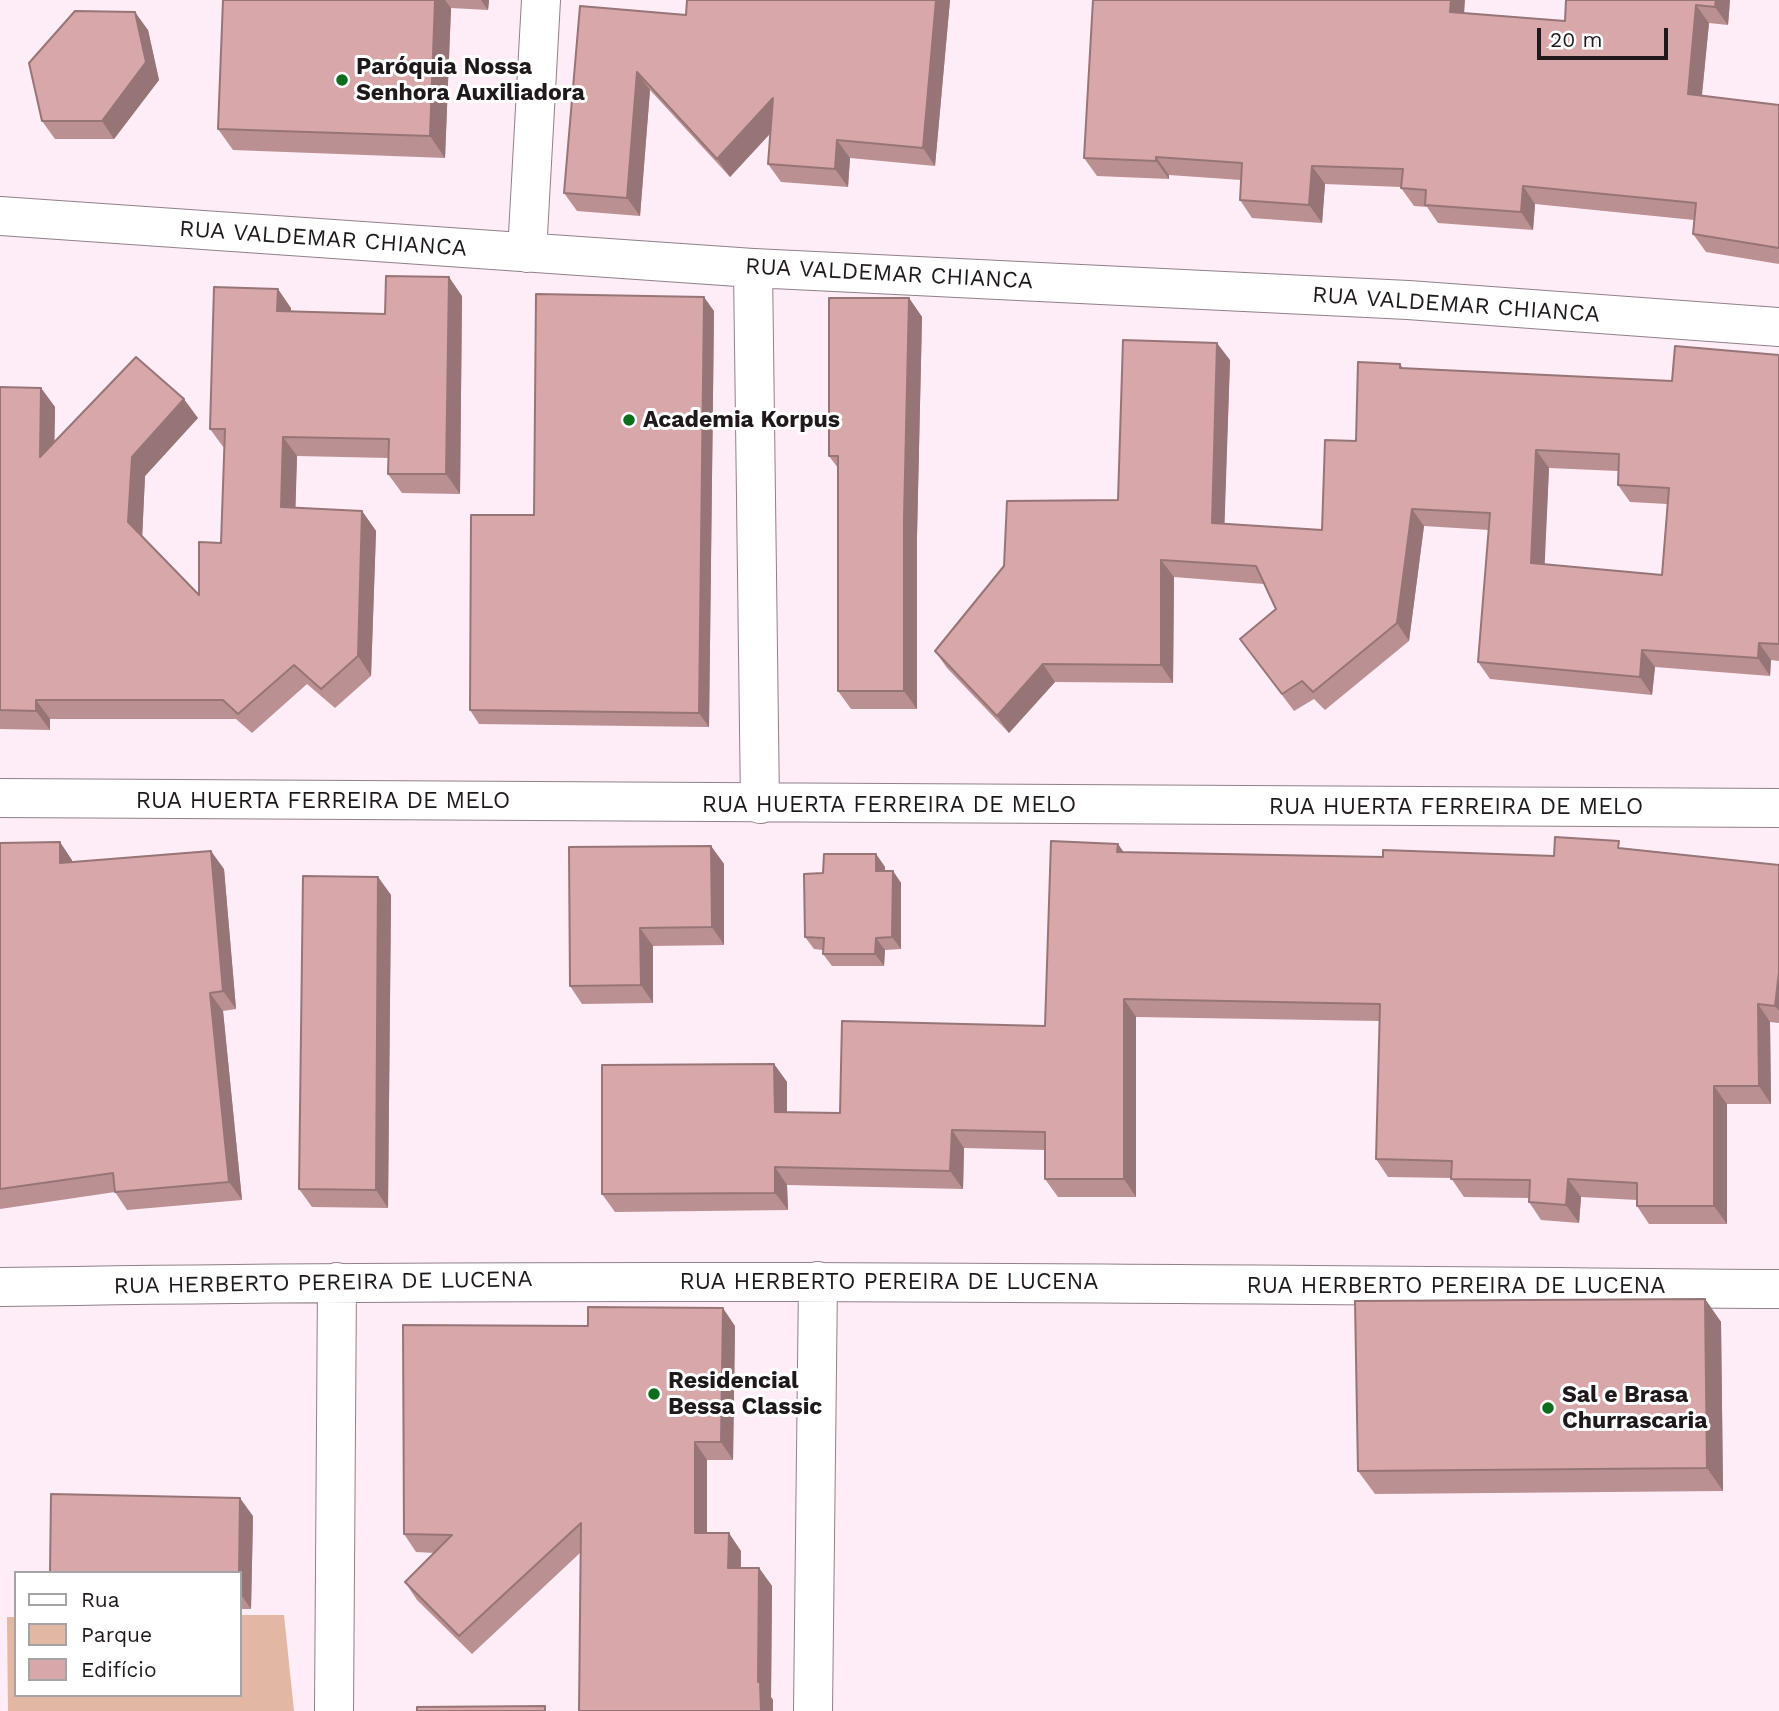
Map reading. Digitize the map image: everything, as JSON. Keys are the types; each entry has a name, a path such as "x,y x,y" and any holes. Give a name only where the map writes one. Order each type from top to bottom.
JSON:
{"street":[{"path":"527,253 541,0"},
{"name":"RUA VALDEMAR CHIANCA","path":"0,216 754,268 1408,300 1779,327"},
{"path":"754,268 760,804"},
{"name":"RUA HUERTA FERREIRA DE MELO","path":"0,798 1779,808"},
{"path":"813,1711 818,1281"},
{"name":"RUA HERBERTO PEREIRA DE LUCENA","path":"0,1287 337,1282 818,1281 1779,1289"},
{"path":"334,1711 337,1282"}],"green space":[{"path":"242,1615 284,1615 294,1711 8,1711 7,1617 14,1617 14,1697 242,1697"}],"building":[{"name":"Paróquia Nossa Senhora Auxiliadora","path":"223,0 435,0 430,136 218,129"},
{"path":"687,0 936,0 923,148 837,140 835,169 768,164 773,98 717,159 637,72 627,198 564,193 580,6 686,15"},
{"path":"1093,0 1451,0 1450,12 1565,21 1566,0 1716,0 1715,7 1696,5 1688,94 1779,105 1779,248 1693,234 1696,203 1523,186 1521,212 1425,205 1426,190 1401,188 1403,169 1312,166 1309,205 1240,200 1242,163 1156,157 1156,161 1084,158"},
{"path":"75,11 135,12 146,62 102,121 42,121 29,63"},
{"path":"386,276 449,277 446,474 388,474 389,439 283,437 281,507 362,511 358,656 321,689 294,665 238,714 223,700 36,700 36,711 0,710 0,387 41,388 40,457 136,357 184,399 132,457 128,522 199,595 199,542 221,543 225,429 210,429 214,287 278,289 277,311 385,314"},
{"name":"Academia Korpus","path":"536,294 704,297 699,713 470,710 471,515 534,515"},
{"path":"829,298 909,298 904,518 904,691 838,691 838,456 829,456"},
{"path":"1123,340 1217,343 1212,523 1322,530 1325,440 1356,441 1358,362 1400,364 1400,368 1672,381 1675,346 1779,355 1779,644 1759,643 1758,658 1642,650 1640,677 1478,662 1490,513 1412,509 1397,623 1313,692 1302,681 1282,694 1240,639 1276,609 1256,566 1161,560 1161,665 1043,664 997,716 935,651 1004,566 1007,501 1118,500","holes":["1536,450 1619,454 1618,485 1669,488 1662,575 1531,563"]},
{"path":"1555,837 1619,841 1618,848 1779,865 1779,972 1775,1006 1758,1004 1759,1086 1714,1086 1714,1206 1637,1206 1637,1183 1568,1179 1566,1205 1529,1202 1530,1180 1451,1179 1452,1161 1376,1159 1380,1004 1124,999 1124,1179 1045,1179 1045,1132 952,1130 950,1171 775,1167 775,1193 602,1194 602,1065 774,1064 775,1112 840,1113 842,1021 1045,1026 1051,841 1118,844 1117,852 1383,857 1383,850 1554,856"},
{"path":"60,842 60,863 211,851 223,991 210,993 229,1182 115,1192 113,1173 0,1189 0,843"},
{"path":"711,846 712,927 640,928 641,985 570,986 569,847"},
{"path":"824,854 876,854 876,871 893,871 892,937 876,938 875,954 823,954 824,938 805,937 804,874 823,873"},
{"path":"303,876 378,877 376,1190 299,1189"},
{"name":"Sal e Brasa Churrascaria","path":"1705,1299 1707,1468 1358,1471 1355,1301"},
{"path":"588,1307 723,1308 721,1442 695,1442 695,1533 729,1533 728,1568 759,1568 758,1682 761,1711 579,1711 581,1523 459,1636 405,1582 452,1535 404,1534 403,1325 588,1326"},
{"path":"51,1494 240,1498 239,1571 50,1571"},
{"path":"545,1706 545,1711 417,1711 417,1707"}],"place":[{"name":"Paróquia Nossa Senhora Auxiliadora","path":"342,80"},
{"name":"Academia Korpus","path":"629,420"},
{"name":"Residencial Bessa Classic","path":"654,1394"},
{"name":"Sal e Brasa Churrascaria","path":"1548,1408"}]}
